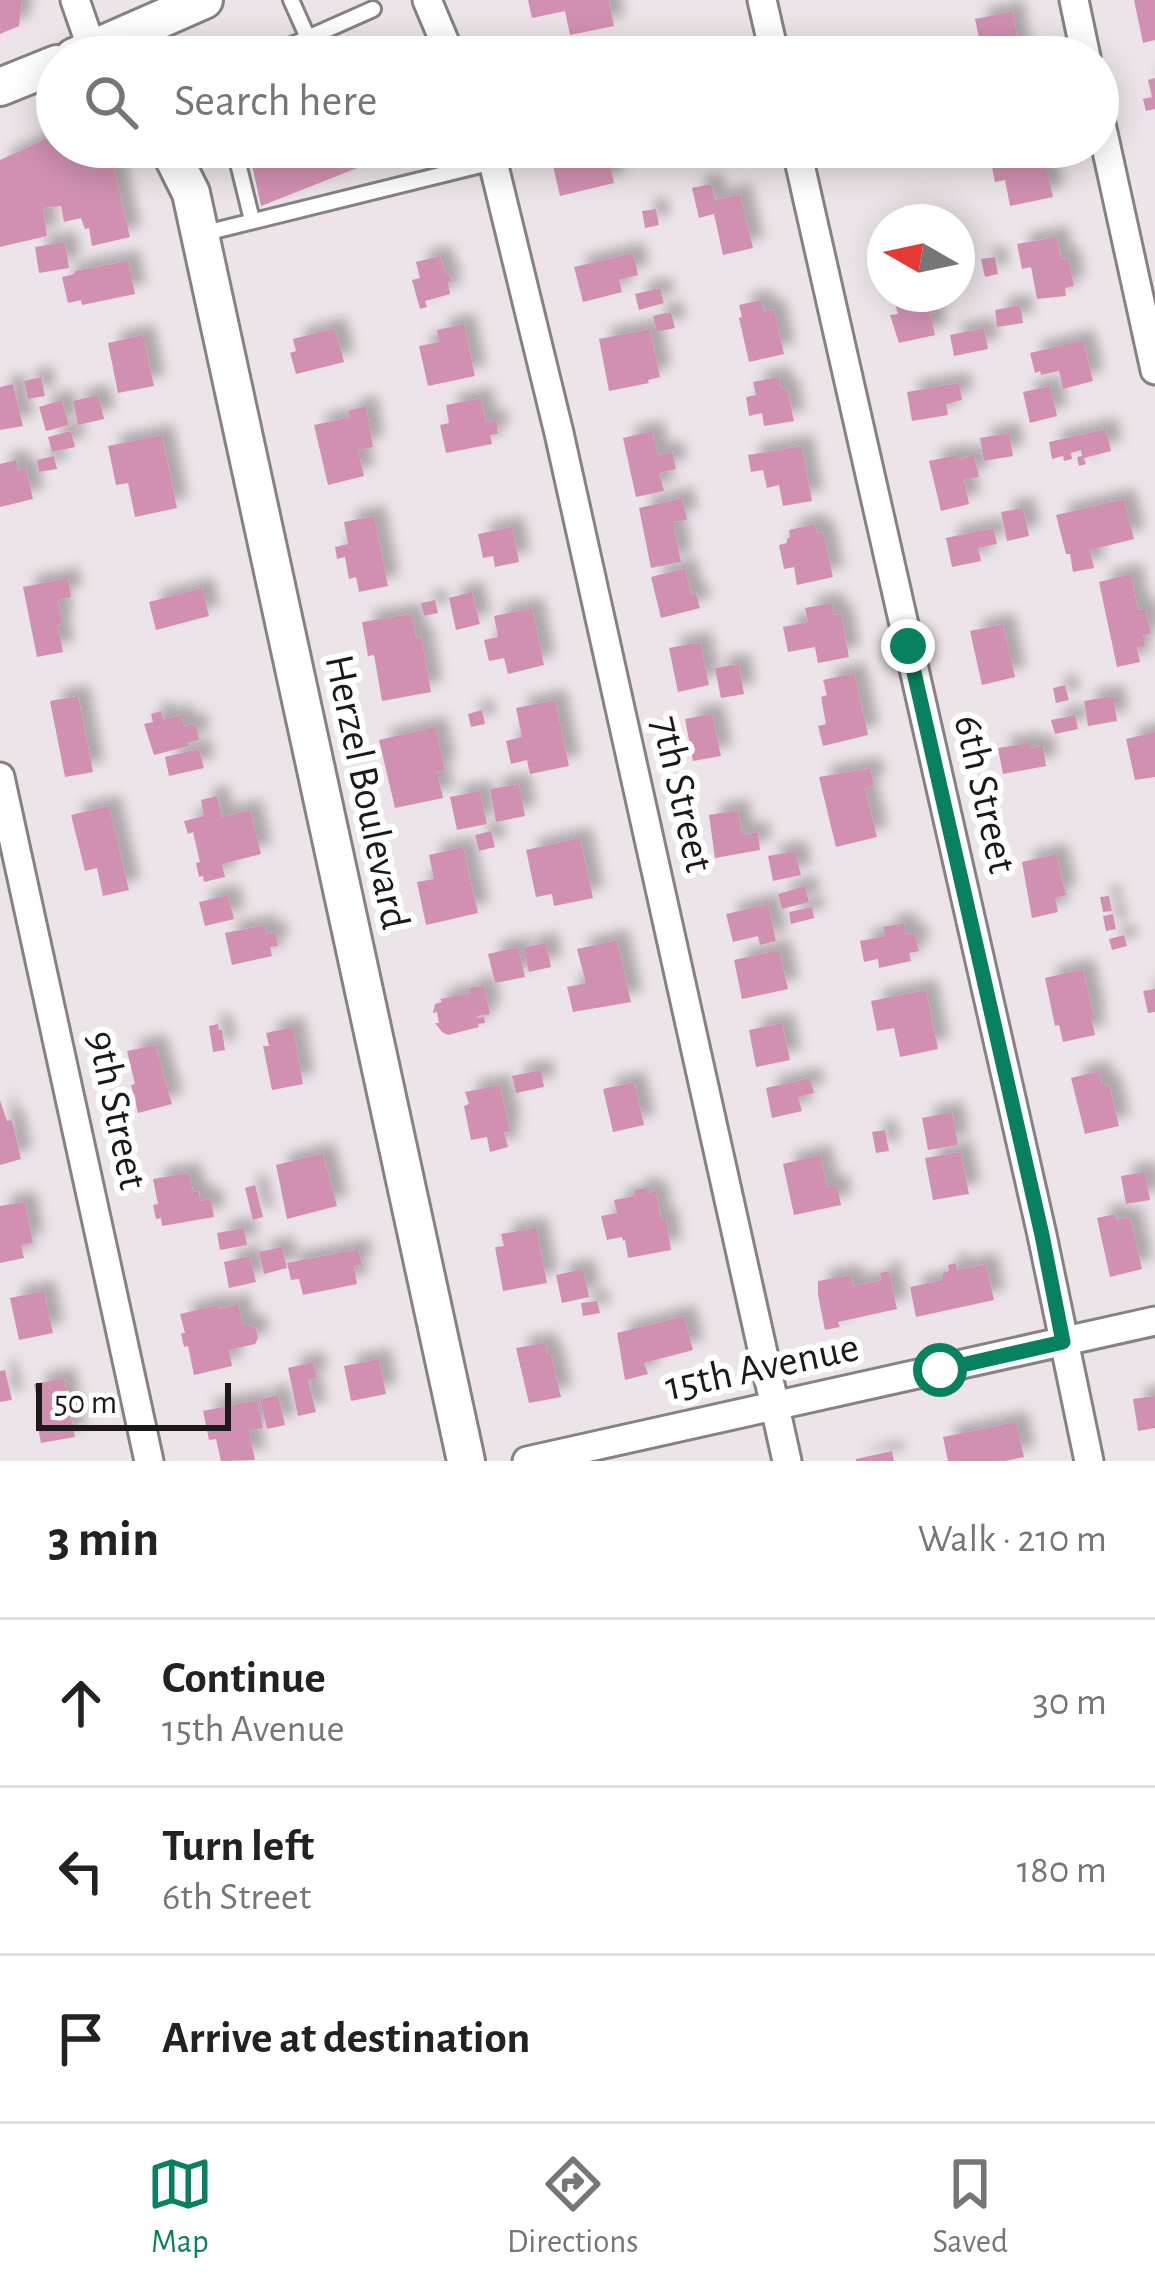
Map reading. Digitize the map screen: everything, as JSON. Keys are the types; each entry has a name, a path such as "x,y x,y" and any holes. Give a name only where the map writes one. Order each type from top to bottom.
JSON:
{"street":[{"path":"75,0 84,36"},
{"path":"127,36 204,0"},
{"path":"427,0 443,36"},
{"path":"762,0 770,36"},
{"path":"1074,0 1082,36"},
{"path":"0,88 36,73"},
{"name":"Herzel Boulevard","path":"178,168 191,193 466,1461"},
{"name":"7th Street","path":"493,168 559,433 787,1461"},
{"name":"6th Street","path":"801,168 1089,1461"},
{"path":"1111,168 1155,370"},
{"name":"9th Street","path":"0,777 149,1461"},
{"name":"15th Avenue","path":"527,1461 1155,1321"}],"lane":[{"path":"291,0 307,36"},
{"path":"312,36 373,9"},
{"path":"239,168 252,220"},
{"path":"200,234 440,168"}],"building":[{"path":"0,0 22,0 19,26 0,34"},
{"path":"528,0 609,0 614,26 570,35 565,11 532,18"},
{"path":"1134,0 1155,0 1155,40 1143,43"},
{"path":"1013,11 1017,36 979,36 975,19"},
{"path":"1155,78 1155,109 1146,111 1143,99 1152,97 1148,80"},
{"path":"36,144 36,168 114,168 130,237 92,246 89,228 85,229 81,218 64,222 61,206 43,208 47,236 0,247 0,160"},
{"path":"253,168 357,168 261,206"},
{"path":"553,168 611,168 614,183 560,196"},
{"path":"992,168 1047,168 1053,197 1010,206 1005,180 995,182"},
{"path":"711,184 715,200 740,194 753,248 723,255 714,214 699,218 692,188"},
{"path":"656,209 659,225 645,228 642,211"},
{"path":"1057,237 1074,286 1065,288 1066,296 1037,299 1031,267 1022,269 1017,244"},
{"path":"65,242 69,268 39,273 35,247"},
{"path":"633,253 638,275 619,280 622,292 583,302 574,267"},
{"path":"440,256 451,281 450,294 425,301 427,307 420,309 412,280 420,278 416,262"},
{"path":"995,257 998,274 985,277 981,259"},
{"path":"128,261 135,294 82,305 81,300 68,303 62,277"},
{"path":"660,288 664,303 639,310 635,294"},
{"path":"761,300 764,311 774,309 784,354 749,362 739,305"},
{"path":"1020,305 1023,323 997,327 995,310"},
{"path":"671,312 675,328 657,332 653,316"},
{"path":"936,312 930,313 935,335 899,343 890,315"},
{"path":"464,324 475,376 428,386 419,346 439,342 437,330"},
{"path":"335,328 344,362 296,374 290,353 296,351 293,339"},
{"path":"984,328 988,349 954,356 950,335"},
{"path":"650,329 660,377 609,391 599,339"},
{"path":"143,335 154,386 118,393 108,343"},
{"path":"1083,340 1093,381 1063,389 1059,371 1035,373 1030,353"},
{"path":"41,377 45,396 28,399 24,381"},
{"path":"779,377 781,389 787,388 794,421 764,426 762,413 749,416 746,397 756,395 753,382"},
{"path":"959,383 962,400 946,404 948,415 912,421 907,392"},
{"path":"13,384 23,426 0,430 0,387"},
{"path":"1050,386 1057,416 1030,423 1023,392"},
{"path":"98,395 104,419 78,425 73,401"},
{"path":"481,398 486,422 496,420 498,434 490,435 492,444 446,453 440,425 449,423 446,405"},
{"path":"62,400 69,425 46,431 39,407"},
{"path":"366,406 373,447 358,450 364,476 328,485 314,425 350,417 348,411"},
{"path":"1106,429 1111,451 1084,458 1086,464 1079,466 1081,450 1071,453 1072,459 1052,459 1049,442"},
{"path":"71,431 75,447 52,452 48,437"},
{"path":"652,431 658,455 672,452 676,469 659,473 664,491 636,497 623,438"},
{"path":"1009,433 1013,456 984,461 980,438"},
{"path":"162,435 177,508 135,517 128,483 116,485 108,446"},
{"path":"802,446 812,501 783,506 779,485 767,488 763,470 751,472 748,455"},
{"path":"957,455 958,459 974,455 979,477 964,480 969,504 941,511 929,461"},
{"path":"54,456 57,469 39,472 37,460"},
{"path":"16,460 18,470 26,468 33,499 0,507 0,464"},
{"path":"682,498 687,520 673,522 681,562 651,568 639,508"},
{"path":"1124,499 1134,539 1090,550 1094,568 1073,572 1056,515"},
{"path":"1023,508 1029,536 1007,541 1001,512"},
{"path":"374,516 388,586 359,592 356,577 349,579 345,557 337,559 335,547 348,544 344,522"},
{"path":"815,524 817,533 823,532 833,577 797,585 794,567 784,569 779,545 787,543 789,530"},
{"path":"512,527 519,562 495,567 493,556 483,558 478,534"},
{"path":"993,528 997,544 978,548 981,561 952,567 946,538"},
{"path":"685,568 700,608 661,618 651,577"},
{"path":"1131,574 1138,610 1145,609 1151,634 1143,635 1145,646 1137,648 1140,662 1117,667 1099,582"},
{"path":"68,578 71,597 58,600 63,652 37,657 23,587"},
{"path":"202,588 209,616 156,630 149,602"},
{"path":"472,592 480,624 456,630 449,598"},
{"path":"435,600 438,613 424,616 421,603"},
{"path":"832,603 834,615 841,614 849,657 818,663 815,647 788,652 783,627 808,622 805,608"},
{"path":"532,608 544,665 508,674 504,658 489,661 484,640 498,637 494,616"},
{"path":"411,614 416,637 421,636 431,692 382,701 362,622"},
{"path":"1003,624 1015,677 982,685 970,631"},
{"path":"700,642 709,685 678,692 669,648"},
{"path":"739,664 744,694 721,698 715,668"},
{"path":"854,673 868,735 823,746 818,726 826,724 823,680"},
{"path":"1065,685 1069,700 1056,703 1053,688"},
{"path":"78,696 93,772 65,777 50,701"},
{"path":"1113,696 1117,721 1088,726 1084,701"},
{"path":"555,700 569,766 530,774 527,760 511,764 506,741 522,737 516,708"},
{"path":"482,710 485,724 471,727 468,714"},
{"path":"161,711 163,719 181,715 184,726 195,723 199,740 154,755 144,724 153,722 151,714"},
{"path":"712,714 721,756 693,761 685,719"},
{"path":"1075,715 1078,729 1055,734 1051,720"},
{"path":"435,727 445,770 437,772 443,798 395,808 379,740"},
{"path":"1155,732 1155,777 1135,780 1126,739"},
{"path":"1029,743 1029,748 1043,746 1046,766 1003,774 998,748"},
{"path":"199,749 204,768 169,776 165,757"},
{"path":"870,768 874,785 865,788 877,837 836,847 819,777"},
{"path":"519,784 525,816 496,822 490,789"},
{"path":"480,791 487,824 457,830 450,797"},
{"path":"217,796 222,817 250,810 261,854 222,864 225,877 204,882 199,877 193,832 188,834 184,821 204,816 201,800"},
{"path":"109,806 129,890 103,896 97,868 85,871 71,815"},
{"path":"738,810 742,835 758,832 760,850 715,858 709,815"},
{"path":"491,831 495,847 479,851 475,835"},
{"path":"580,838 593,898 554,906 552,894 536,897 526,850"},
{"path":"463,847 478,913 426,925 417,882 434,879 429,855"},
{"path":"795,851 801,875 773,881 768,856"},
{"path":"1056,854 1066,895 1055,898 1058,912 1032,918 1022,862"},
{"path":"805,886 809,902 782,909 778,894"},
{"path":"228,895 234,919 205,926 199,902"},
{"path":"1109,896 1112,911 1103,912 1100,897"},
{"path":"768,904 776,941 760,945 758,936 733,942 726,914"},
{"path":"812,907 814,918 791,924 789,912"},
{"path":"1113,914 1116,929 1106,931 1103,916"},
{"path":"904,923 906,934 914,933 919,951 909,953 911,961 879,968 878,959 864,962 860,941 885,936 883,927"},
{"path":"265,925 266,934 275,932 278,946 270,947 272,956 232,965 225,933"},
{"path":"1124,935 1127,946 1112,950 1109,939"},
{"path":"617,940 631,1002 573,1012 567,987 586,983 577,949"},
{"path":"546,943 551,967 529,972 523,948"},
{"path":"518,947 525,977 495,983 488,954"},
{"path":"779,950 788,989 742,999 734,960"},
{"path":"1083,969 1095,1035 1063,1042 1045,978"},
{"path":"484,986 490,1014 477,1018 484,1017 485,1023 448,1035 442,1032 435,1023 439,1023 437,1012 433,1013 435,1004"},
{"path":"1155,989 1155,1012 1148,1013 1143,991"},
{"path":"926,990 938,1049 900,1057 894,1028 877,1031 871,1001"},
{"path":"782,1023 790,1060 756,1067 749,1030"},
{"path":"218,1024 225,1050 213,1052 209,1026"},
{"path":"293,1027 303,1084 272,1090 263,1046 269,1046 266,1033"},
{"path":"155,1045 172,1104 138,1113 127,1051"},
{"path":"541,1070 544,1087 516,1093 512,1076"},
{"path":"1099,1071 1102,1085 1109,1084 1119,1126 1085,1134 1071,1078"},
{"path":"810,1078 814,1093 798,1097 802,1111 772,1118 766,1088"},
{"path":"634,1082 644,1125 613,1132 603,1089"},
{"path":"500,1085 510,1131 504,1132 508,1147 490,1152 487,1137 471,1140 465,1092"},
{"path":"0,1100 7,1121 12,1120 21,1159 0,1165"},
{"path":"952,1112 958,1145 928,1150 922,1118"},
{"path":"885,1130 889,1151 876,1153 872,1132"},
{"path":"961,1152 969,1194 933,1200 925,1158"},
{"path":"323,1153 337,1206 287,1219 276,1165"},
{"path":"820,1155 827,1187 837,1185 841,1205 794,1215 783,1164"},
{"path":"1145,1172 1150,1200 1126,1204 1121,1176"},
{"path":"189,1173 200,1201 211,1199 214,1217 162,1226 153,1205 158,1204 153,1179"},
{"path":"255,1185 263,1217 253,1220 245,1188"},
{"path":"647,1188 647,1193 656,1191 671,1250 628,1258 622,1237 607,1240 601,1216 617,1213 614,1200"},
{"path":"25,1202 33,1243 21,1245 24,1258 0,1263 0,1206"},
{"path":"1115,1214 1116,1220 1130,1217 1142,1269 1110,1277 1097,1218"},
{"path":"244,1228 247,1245 220,1250 217,1233"},
{"path":"536,1228 547,1283 503,1291 495,1247 504,1246 501,1234"},
{"path":"282,1247 287,1268 264,1274 259,1252"},
{"path":"358,1249 362,1265 354,1266 357,1284 303,1295 299,1279 291,1280 287,1263"},
{"path":"250,1256 256,1282 229,1288 224,1262"},
{"path":"956,1263 957,1270 986,1264 994,1300 916,1317 910,1287 943,1280 948,1265"},
{"path":"583,1269 589,1297 562,1303 556,1275"},
{"path":"889,1271 897,1309 838,1322 840,1327 825,1330 818,1281 851,1275 853,1286 881,1280 880,1273"},
{"path":"44,1291 53,1333 19,1340 10,1298"},
{"path":"597,1301 600,1313 583,1316 581,1303"},
{"path":"238,1304 243,1326 256,1329 255,1344 229,1350 232,1366 194,1375 180,1314"},
{"path":"684,1316 693,1350 644,1363 648,1374 625,1380 617,1333"},
{"path":"545,1343 561,1397 529,1403 516,1348"},
{"path":"379,1359 386,1394 351,1401 344,1366"},
{"path":"313,1362 317,1378 308,1380 316,1412 298,1416 288,1368"},
{"path":"5,1370 12,1400 0,1402 0,1371"},
{"path":"64,1378 75,1437 41,1443 34,1384"},
{"path":"278,1395 285,1425 267,1429 260,1399"},
{"path":"1155,1396 1155,1428 1138,1431 1133,1399"},
{"path":"257,1400 263,1428 249,1431 255,1460 221,1461 216,1439 209,1440 203,1411"},
{"path":"1016,1422 1024,1457 948,1461 943,1437"},
{"path":"892,1451 894,1461 856,1461 856,1459"}],"route":[{"path":"908,646 1063,1342 940,1370"}]}
